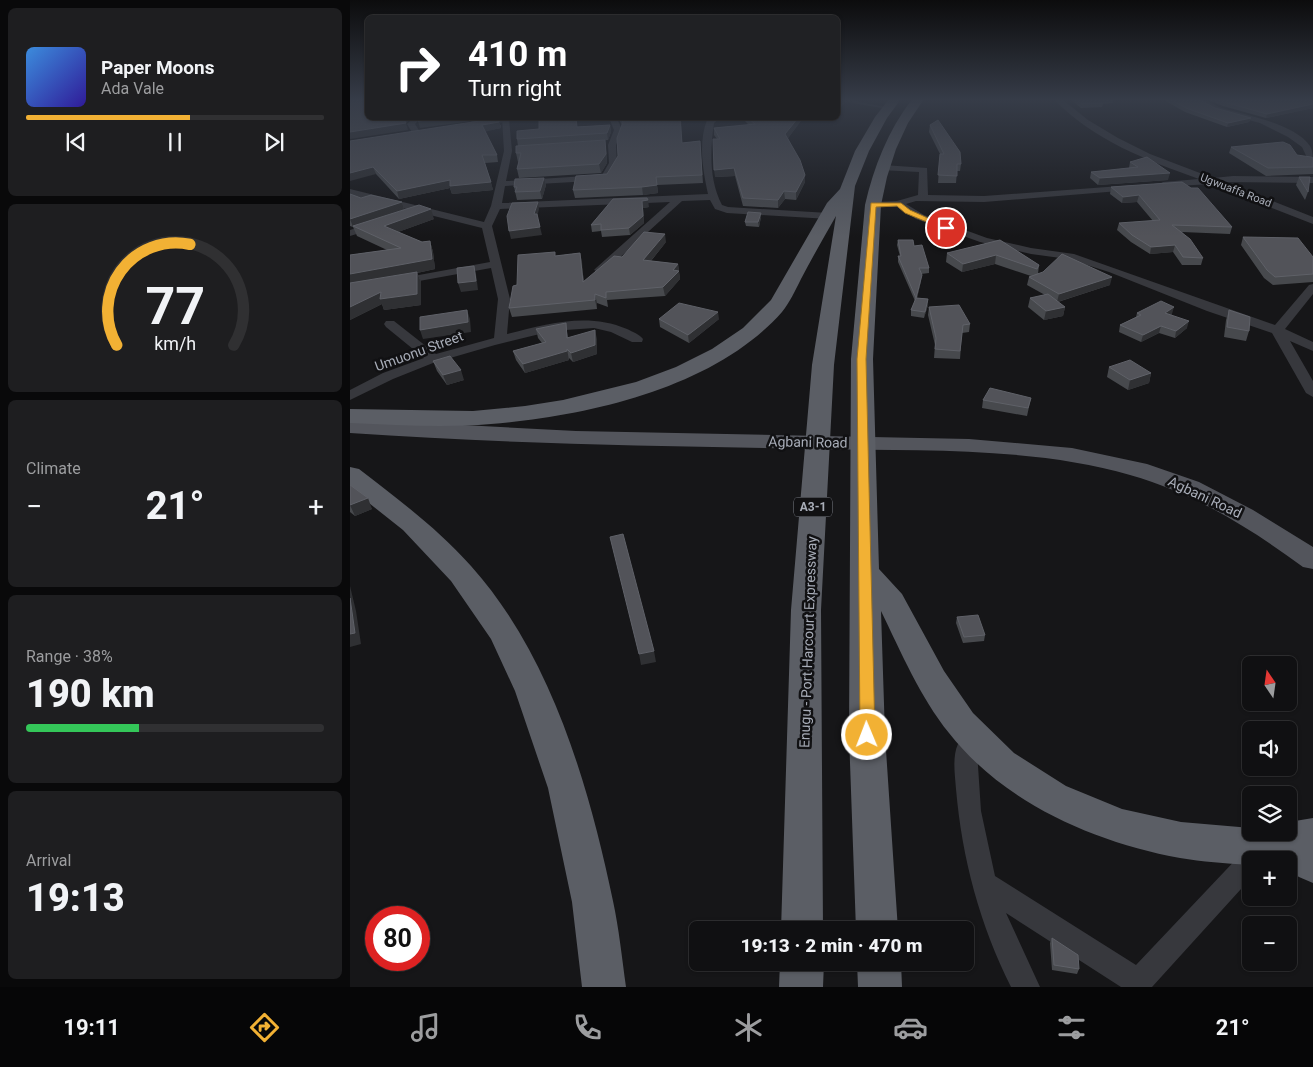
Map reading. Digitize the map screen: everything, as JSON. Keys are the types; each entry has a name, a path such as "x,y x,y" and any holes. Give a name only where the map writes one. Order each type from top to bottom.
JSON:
{"highway":[{"name":"Enugu - Port Harcourt Expressway","path":"802,921 806,610 823,365 848,186 866,145"},
{"path":"877,921 867,735 862,359 886,205 883,168 892,145"},
{"path":"354,422 520,414 630,391 701,364 729,348 756,329 776,308 835,203 848,186"},
{"path":"350,475 413,524 461,574 504,634 532,691 567,788 593,902 604,987"},
{"path":"864,570 891,602 932,680 961,723 1001,764 1053,798 1120,826 1181,840 1280,851"},
{"path":"801,987 802,971"},
{"path":"879,971 880,987"}],"main road":[{"name":"Agbani Road","path":"354,422 575,439 995,446 1076,456 1168,479 1207,495 1246,515 1313,560"}],"street":[{"path":"500,340 504,299 487,226 496,206 500,184 513,150 510,145"},
{"path":"602,190 613,163 611,145"},
{"path":"707,145 706,164 713,196 718,207 728,210 829,216"},
{"name":"Ugwuaffa Road","path":"1123,145 1311,218"},
{"path":"1305,145 1313,162"},
{"path":"883,168 924,170 923,198"},
{"path":"886,205 923,198 984,199 1245,179 1313,180"},
{"path":"500,184 602,190 680,198 713,196"},
{"path":"496,206 602,190"},
{"path":"350,192 418,211 487,226"},
{"path":"590,279 680,198"},
{"path":"886,205 984,240 1080,259 1157,286 1211,308 1277,330 1313,347"},
{"path":"350,233 418,211"},
{"path":"389,283 496,264"},
{"path":"1277,330 1313,287"},
{"path":"390,324 434,359"},
{"name":"Umuonu Street","path":"350,396 396,373 434,359 554,327 579,324 618,328 637,338"},
{"path":"1277,330 1313,393"},
{"path":"966,750 965,787 989,904 1026,987"},
{"path":"984,884 1138,982 1242,886"}],"building":[{"path":"350,145 492,145 497,155 482,155 491,182 450,186 450,180 397,191 373,167 350,173"},
{"path":"605,145 606,154 599,164 517,169 521,153 516,153 516,146"},
{"path":"617,145 700,145 702,175 656,177 657,185 642,187 573,190 576,176 607,174 618,156"},
{"path":"713,145 791,145 800,160 805,175 796,192 784,191 778,200 743,198 734,168 714,170"},
{"path":"940,145 955,145 960,152 961,164 957,164 957,176 938,175 940,154 944,154"},
{"path":"1290,145 1297,155 1313,158 1313,167 1268,168 1231,147"},
{"path":"1147,157 1170,173 1100,178 1091,172 1138,167 1130,162"},
{"path":"1299,177 1310,177 1308,192"},
{"path":"544,178 540,191 515,192 517,187 514,187 515,179"},
{"path":"1182,182 1191,188 1198,188 1232,227 1172,225 1190,239 1203,258 1183,257 1175,245 1151,247 1132,235 1119,223 1160,220 1139,195 1123,197 1111,187"},
{"path":"350,194 361,198 371,195 402,202 350,219"},
{"path":"647,198 648,200 642,201 643,216 629,228 601,230 601,224 591,225 613,199"},
{"path":"538,202 534,214 537,214 540,227 509,231 507,216 512,203"},
{"path":"419,205 431,209 384,226 422,242 430,241 432,259 350,274 350,255 401,248 353,226"},
{"path":"748,212 761,213 758,222 745,222"},
{"path":"644,232 665,234 643,260 678,264 673,270 679,271 663,287 606,292 606,298 595,294 595,300 509,308 513,286 517,285 518,255 555,252 555,256 580,253 583,282 614,256 622,257"},
{"path":"1243,237 1298,238 1313,257 1313,274 1275,277 1267,270"},
{"path":"898,240 913,240 914,246 922,245 929,268 919,268 922,275 916,298 898,256 901,256"},
{"path":"1000,240 1039,265 1037,269 996,255 963,264 947,253"},
{"path":"1062,254 1112,277 1059,294 1029,277 1043,272"},
{"path":"474,266 476,281 458,283 457,268"},
{"path":"417,272 417,294 380,299 381,292 350,307 350,283"},
{"path":"1048,294 1065,307 1046,311 1030,298"},
{"path":"916,298 928,299 925,312 911,310"},
{"path":"1161,301 1174,307 1165,313 1189,321 1176,331 1161,326 1143,335 1120,325 1141,315 1137,313"},
{"path":"679,303 718,312 688,335 659,319"},
{"path":"959,305 970,324 963,325 960,351 935,349 936,338 929,307"},
{"path":"467,310 468,322 420,330 420,317"},
{"path":"1229,310 1250,317 1249,331 1227,327"},
{"path":"566,323 567,338 595,330 595,345 571,353 567,349 567,351 523,364 513,351 546,342 536,329"},
{"path":"450,356 461,370 443,375 433,361"},
{"path":"1130,360 1151,373 1130,380 1109,367"},
{"path":"990,388 1031,398 1028,408 983,400"},
{"path":"350,485 368,498 350,505"},
{"path":"623,534 654,651 639,654 610,537"},
{"path":"350,598 355,633 350,634"},
{"path":"978,615 985,635 964,637 957,617"},
{"path":"1052,938 1078,955 1079,969 1054,965"}],"route":[{"path":"867,735 862,359 873,205 899,204 908,212 946,228"}]}
